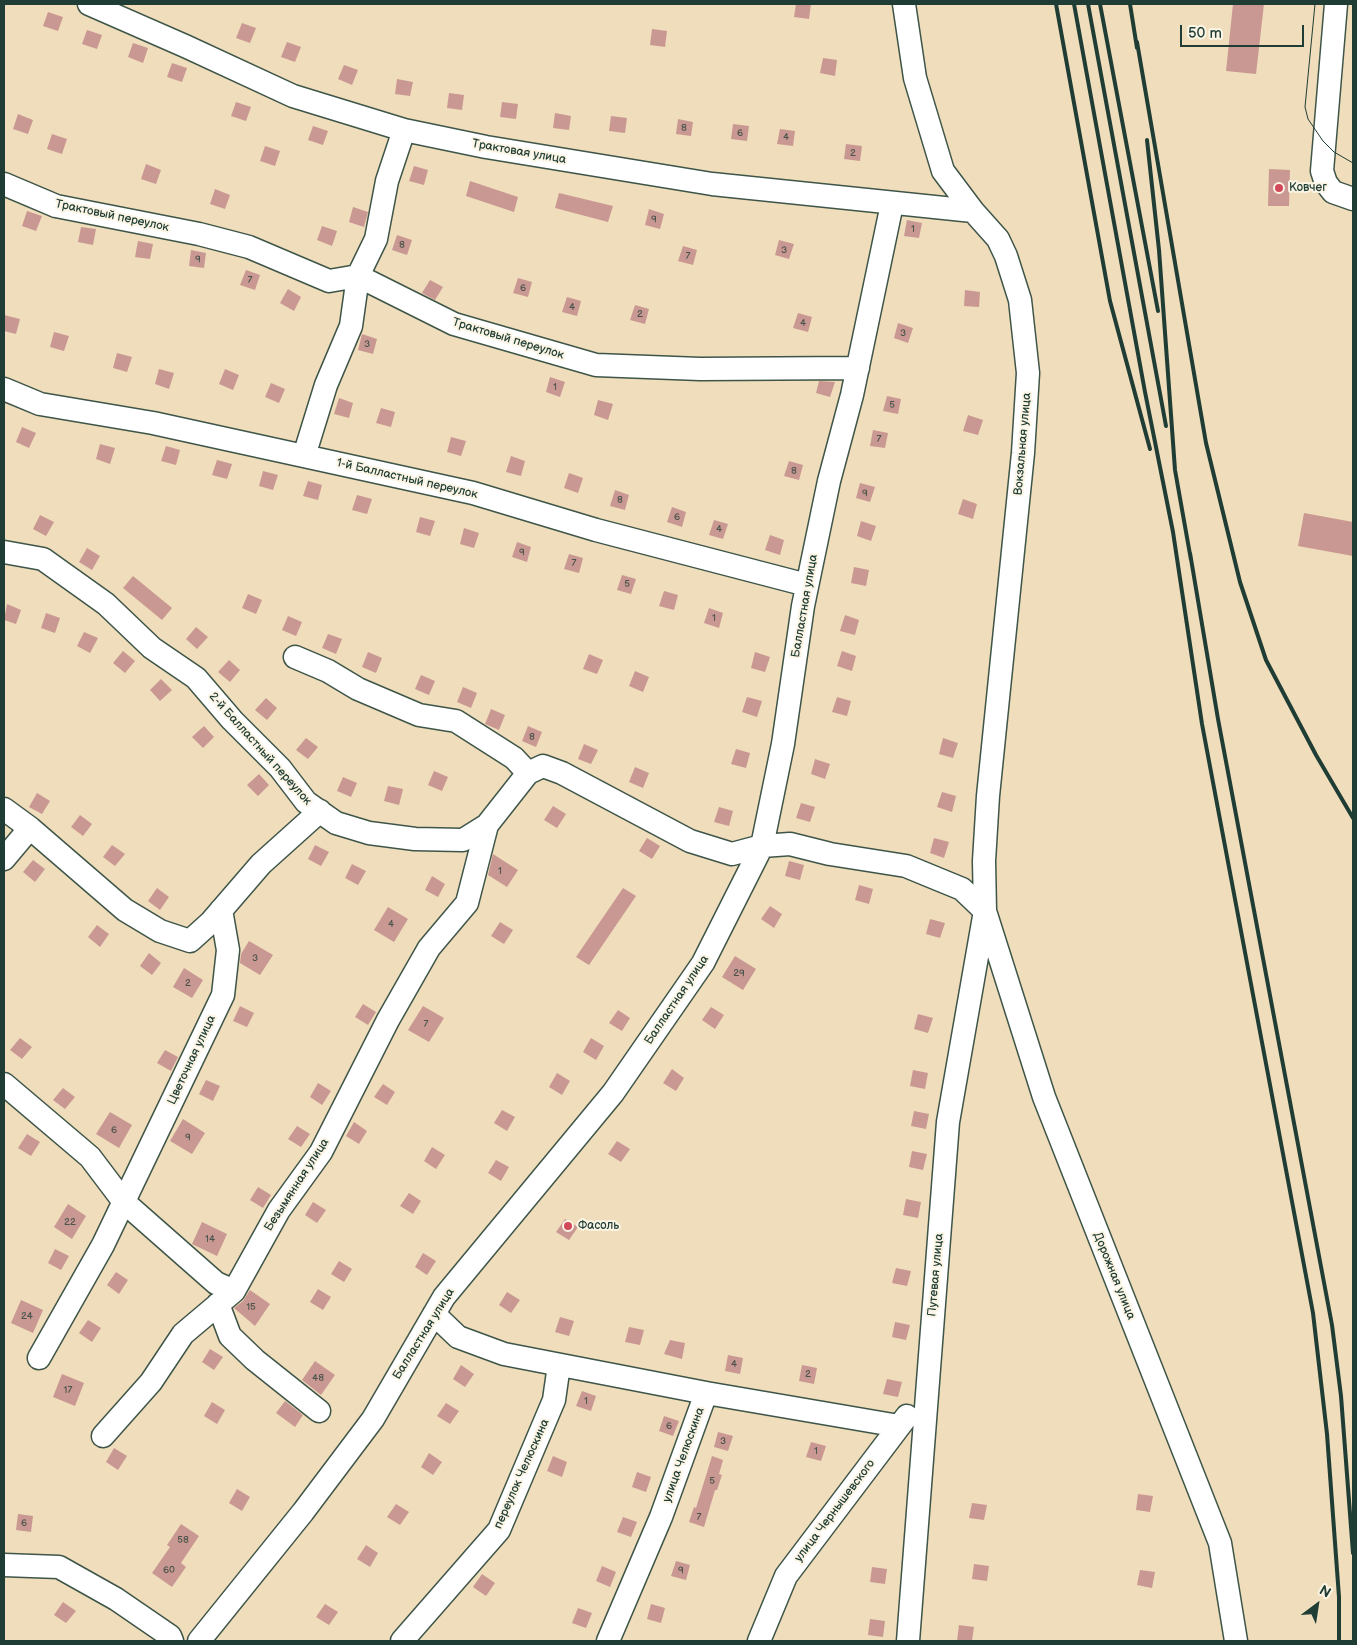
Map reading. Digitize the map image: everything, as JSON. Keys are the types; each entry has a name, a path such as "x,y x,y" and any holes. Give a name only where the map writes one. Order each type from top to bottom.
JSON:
{"street":[{"name":"Трактовая улица","path":"89,4 293,96 404,130 486,147 712,184 972,211"},
{"name":"Вокзальная улица","path":"904,4 915,78 931,136 943,171 972,211 998,239 1006,256 1020,300 1028,373 1023,453 988,796 984,862 985,912"},
{"path":"1336,4 1323,141 1322,171 1326,183 1332,192 1353,199"},
{"path":"304,456 326,385 351,326 358,276 376,240 387,181 404,130"},
{"name":"Трактовый переулок","path":"4,184 56,206 199,234 249,247 330,281 358,276 454,324 596,366 700,369 858,368"},
{"name":"Балластная улица","path":"199,1641 303,1512 373,1419 444,1298 613,1093 703,963 762,846 783,744 807,585 829,481 858,368 892,204"},
{"name":"1-й Балластный переулок","path":"4,389 40,404 152,423 473,493 596,530 807,585"},
{"name":"2-й Балластный переулок","path":"4,552 43,559 106,604 152,648 196,678 232,720 280,768 306,802 336,823 361,830 415,839 463,840 486,825 528,773"},
{"path":"295,658 328,671 358,690 420,715 456,722 514,758 528,773 543,766 638,812 690,841 732,854 762,846 790,844 830,854 906,866 962,889 985,912"},
{"path":"4,809 30,828 125,910 160,931 190,941 221,910 261,864 320,811"},
{"name":"Безымянная улица","path":"103,1436 151,1382 183,1334 226,1298 279,1210 321,1152 388,1020 430,948 467,903 486,825"},
{"path":"4,859 30,828"},
{"name":"Цветочная улица","path":"39,1358 103,1245 223,995 228,950 221,910"},
{"name":"Путевая улица","path":"908,1641 948,1122 985,912"},
{"name":"Дорожная улица","path":"985,912 1044,1097 1220,1543 1236,1641"},
{"path":"4,1084 90,1157 124,1202 216,1283 226,1298 230,1336 255,1360 319,1411"},
{"path":"434,1314 458,1338 504,1354 706,1393"},
{"name":"переулок Челюскина","path":"402,1641 499,1530 554,1400 559,1364"},
{"name":"улица Чернышевского","path":"759,1641 786,1576 926,1390"},
{"name":"улица Челюскина","path":"608,1641 661,1517 706,1393 899,1426"},
{"path":"4,1565 59,1567 116,1599 170,1636 172,1641"}],"building":[{"path":"796,4 811,4 809,19 794,17"},
{"path":"1233,4 1264,4 1256,74 1226,71"},
{"path":"48,12 63,17 58,31 43,26"},
{"path":"242,23 256,28 250,43 236,38"},
{"path":"652,29 667,31 665,47 650,45"},
{"path":"87,30 102,35 97,49 82,44"},
{"path":"287,42 301,47 295,62 281,57"},
{"path":"133,43 148,48 143,63 128,57"},
{"path":"823,58 837,60 835,76 820,73"},
{"path":"172,63 187,68 182,82 167,77"},
{"path":"344,65 358,70 352,85 338,79"},
{"path":"397,79 413,82 410,96 395,94"},
{"path":"449,93 464,95 462,110 447,108"},
{"path":"236,102 251,107 246,121 231,116"},
{"path":"502,102 518,104 516,119 500,117"},
{"path":"555,113 571,116 569,130 553,128"},
{"path":"18,114 33,120 28,134 13,129"},
{"path":"611,116 627,118 625,133 609,131"},
{"path":"678,119 693,122 691,136 676,134"},
{"path":"733,124 749,126 747,141 731,139"},
{"path":"313,126 328,131 323,145 308,140"},
{"path":"780,129 795,131 793,146 777,144"},
{"path":"52,134 67,139 62,154 47,149"},
{"path":"846,144 862,146 860,161 844,159"},
{"path":"265,146 280,151 275,166 260,161"},
{"path":"146,164 161,170 156,184 141,179"},
{"path":"414,166 428,170 424,185 409,181"},
{"name":"Ковчег","path":"1269,169 1290,170 1289,206 1268,206"},
{"path":"470,181 518,197 514,212 466,196"},
{"path":"215,189 230,195 225,209 210,204"},
{"path":"559,193 613,206 608,222 555,208"},
{"path":"353,207 368,212 364,227 349,222"},
{"path":"649,209 664,214 660,229 645,225"},
{"path":"27,211 42,216 36,231 22,226"},
{"path":"907,220 922,223 919,238 904,236"},
{"path":"322,226 337,231 332,246 317,240"},
{"path":"81,227 96,229 93,245 78,242"},
{"path":"397,235 412,240 407,255 392,250"},
{"path":"779,240 794,244 789,259 775,255"},
{"path":"138,241 153,244 150,259 135,257"},
{"path":"683,246 697,250 693,265 678,261"},
{"path":"191,250 206,253 204,268 189,266"},
{"path":"246,270 260,275 255,290 240,285"},
{"path":"518,278 532,282 528,297 513,293"},
{"path":"430,280 443,287 435,300 422,293"},
{"path":"288,289 301,297 294,311 280,303"},
{"path":"965,290 980,292 979,307 964,306"},
{"path":"567,297 581,301 577,316 562,312"},
{"path":"635,305 649,309 645,324 630,320"},
{"path":"798,313 812,317 808,332 793,328"},
{"path":"4,315 20,319 16,334 4,331"},
{"path":"898,323 913,328 908,343 894,338"},
{"path":"54,332 69,336 64,351 50,347"},
{"path":"362,334 377,339 373,354 358,350"},
{"path":"117,353 132,357 127,372 113,368"},
{"path":"159,369 174,373 169,389 155,384"},
{"path":"225,369 239,375 233,390 219,384"},
{"path":"550,377 565,382 560,397 546,392"},
{"path":"819,381 835,382 830,397 816,393"},
{"path":"271,383 285,389 279,403 265,397"},
{"path":"887,396 901,399 898,414 883,411"},
{"path":"339,398 353,403 349,418 334,414"},
{"path":"598,400 613,404 608,420 594,415"},
{"path":"381,408 395,412 391,427 376,423"},
{"path":"968,415 983,420 978,435 963,431"},
{"path":"22,427 36,433 29,448 16,442"},
{"path":"873,430 888,433 885,448 870,446"},
{"path":"451,437 466,441 461,456 447,452"},
{"path":"100,444 115,448 110,464 96,459"},
{"path":"166,446 180,450 176,465 161,461"},
{"path":"511,456 525,461 521,476 506,472"},
{"path":"217,460 232,464 227,479 212,475"},
{"path":"789,461 803,465 799,480 784,476"},
{"path":"263,471 278,475 273,490 259,486"},
{"path":"569,473 583,478 578,493 564,488"},
{"path":"308,481 322,485 318,500 303,496"},
{"path":"860,483 875,487 870,502 856,498"},
{"path":"615,490 629,495 625,510 610,506"},
{"path":"357,495 372,499 367,514 352,510"},
{"path":"963,499 977,504 973,519 958,514"},
{"path":"672,507 686,512 682,527 667,522"},
{"path":"1304,513 1353,522 1353,556 1298,546"},
{"path":"40,515 54,522 46,536 33,529"},
{"path":"420,517 435,521 430,536 416,532"},
{"path":"714,520 728,524 723,539 709,535"},
{"path":"861,521 876,526 871,541 857,536"},
{"path":"464,528 479,533 474,548 460,544"},
{"path":"770,535 784,540 780,555 765,550"},
{"path":"517,542 531,547 527,562 512,557"},
{"path":"87,548 100,556 92,570 79,562"},
{"path":"569,554 583,558 579,573 564,569"},
{"path":"854,567 869,570 866,586 851,583"},
{"path":"622,575 636,579 631,594 617,590"},
{"path":"133,576 172,608 162,620 123,588"},
{"path":"664,591 678,595 674,610 659,606"},
{"path":"248,594 262,600 256,614 242,608"},
{"path":"7,604 21,610 16,624 4,620"},
{"path":"709,608 723,613 719,628 704,623"},
{"path":"46,613 60,618 55,633 41,628"},
{"path":"845,615 859,620 855,635 840,631"},
{"path":"288,616 302,622 296,636 282,630"},
{"path":"196,627 208,637 197,649 186,639"},
{"path":"84,632 98,638 90,653 77,646"},
{"path":"328,634 342,639 336,654 322,648"},
{"path":"123,651 135,661 125,673 113,663"},
{"path":"842,651 856,656 852,671 837,666"},
{"path":"368,652 382,658 376,673 362,667"},
{"path":"755,652 770,657 765,672 751,668"},
{"path":"589,654 603,660 597,674 583,669"},
{"path":"229,660 240,670 230,682 218,672"},
{"path":"635,671 649,677 643,692 629,686"},
{"path":"421,675 435,681 429,695 415,689"},
{"path":"161,679 172,690 160,701 150,690"},
{"path":"463,687 477,693 471,708 457,702"},
{"path":"747,697 762,701 757,717 742,712"},
{"path":"837,697 851,701 847,716 832,712"},
{"path":"266,698 277,708 267,720 255,710"},
{"path":"491,709 505,715 499,730 485,724"},
{"path":"204,726 214,737 203,748 192,737"},
{"path":"528,726 542,732 536,747 522,741"},
{"path":"306,738 318,747 308,759 296,750"},
{"path":"943,738 958,743 953,758 939,754"},
{"path":"584,744 598,750 591,764 578,759"},
{"path":"736,749 750,753 746,768 731,764"},
{"path":"815,759 830,764 825,779 811,774"},
{"path":"635,767 649,773 643,788 629,782"},
{"path":"434,771 448,777 442,791 428,785"},
{"path":"259,774 269,785 258,796 247,785"},
{"path":"343,777 357,783 351,797 337,791"},
{"path":"388,786 403,789 399,805 384,801"},
{"path":"942,792 956,796 952,812 937,807"},
{"path":"37,793 50,801 42,814 29,807"},
{"path":"801,803 815,807 810,822 796,818"},
{"path":"553,806 566,814 557,828 544,820"},
{"path":"719,807 733,811 729,826 714,822"},
{"path":"80,815 92,824 83,836 71,827"},
{"path":"647,838 660,846 652,859 639,851"},
{"path":"934,838 949,842 944,858 930,853"},
{"path":"112,845 125,854 115,866 103,857"},
{"path":"315,845 329,852 321,866 308,859"},
{"path":"493,854 518,870 507,887 488,875"},
{"path":"33,860 45,869 35,882 23,872"},
{"path":"789,861 804,865 800,880 785,876"},
{"path":"352,864 366,871 358,885 345,878"},
{"path":"432,876 445,884 438,897 425,890"},
{"path":"859,885 873,889 869,904 855,900"},
{"path":"157,888 169,897 160,910 148,901"},
{"path":"623,888 636,896 589,965 576,957"},
{"path":"770,906 782,914 774,928 761,919"},
{"path":"388,907 408,919 394,942 374,930"},
{"path":"930,919 945,923 940,938 926,934"},
{"path":"500,922 513,930 504,944 491,936"},
{"path":"97,925 109,934 100,947 88,937"},
{"path":"249,941 273,955 260,975 240,963 241,954"},
{"path":"149,953 161,963 152,975 140,966"},
{"path":"735,956 756,969 743,990 722,977"},
{"path":"184,968 203,980 192,998 173,987"},
{"path":"363,1004 376,1012 368,1025 355,1017"},
{"path":"240,1006 254,1013 247,1027 233,1021"},
{"path":"423,1006 444,1018 429,1042 408,1030"},
{"path":"711,1007 724,1015 715,1029 702,1020"},
{"path":"618,1010 630,1018 622,1031 609,1023"},
{"path":"918,1014 933,1018 928,1033 914,1029"},
{"path":"20,1038 32,1047 22,1059 10,1050"},
{"path":"591,1038 604,1046 596,1060 583,1052"},
{"path":"165,1050 178,1057 171,1071 157,1063"},
{"path":"672,1069 684,1078 676,1091 663,1083"},
{"path":"913,1070 928,1073 925,1089 910,1086"},
{"path":"557,1073 570,1081 562,1095 549,1087"},
{"path":"206,1080 220,1086 213,1101 199,1094"},
{"path":"318,1083 331,1091 322,1105 310,1097"},
{"path":"383,1084 395,1092 387,1105 374,1097"},
{"path":"63,1088 75,1097 65,1109 53,1100"},
{"path":"502,1110 515,1117 507,1131 494,1123"},
{"path":"914,1111 929,1114 926,1129 911,1126"},
{"path":"110,1112 132,1125 119,1148 96,1134"},
{"path":"183,1119 205,1133 192,1154 170,1141"},
{"path":"354,1122 367,1131 359,1144 346,1136"},
{"path":"297,1126 310,1134 301,1147 288,1139"},
{"path":"27,1134 40,1142 31,1156 18,1148"},
{"path":"617,1141 630,1149 621,1162 608,1154"},
{"path":"432,1147 445,1155 436,1169 424,1161"},
{"path":"912,1151 927,1154 923,1170 909,1167"},
{"path":"496,1160 509,1167 501,1181 488,1173"},
{"path":"258,1187 271,1195 263,1208 250,1200"},
{"path":"409,1193 421,1201 413,1214 400,1206"},
{"path":"906,1199 921,1202 918,1218 903,1215"},
{"path":"313,1202 326,1210 317,1223 305,1215"},
{"path":"68,1204 86,1216 72,1239 54,1227"},
{"path":"565,1219 578,1227 569,1240 556,1232"},
{"path":"202,1222 227,1234 217,1256 192,1244"},
{"path":"55,1249 69,1256 61,1270 48,1263"},
{"path":"423,1253 436,1261 427,1275 415,1267"},
{"path":"339,1261 352,1269 344,1282 331,1274"},
{"path":"896,1268 911,1271 907,1286 892,1283"},
{"path":"116,1272 128,1280 119,1294 107,1285"},
{"path":"318,1289 331,1297 323,1310 310,1302"},
{"path":"250,1290 270,1304 255,1326 234,1308 243,1301"},
{"path":"507,1292 520,1300 511,1313 499,1305"},
{"path":"21,1300 43,1310 33,1333 11,1323"},
{"path":"560,1317 574,1321 569,1336 555,1332"},
{"path":"88,1320 101,1328 92,1342 79,1333"},
{"path":"895,1322 910,1325 906,1340 892,1337"},
{"path":"629,1327 644,1330 640,1345 625,1342"},
{"path":"670,1340 685,1343 682,1359 664,1354"},
{"path":"210,1349 223,1357 214,1370 202,1362"},
{"path":"728,1355 743,1358 740,1374 725,1371"},
{"path":"315,1361 335,1375 321,1395 302,1380"},
{"path":"461,1365 474,1374 465,1387 453,1379"},
{"path":"802,1365 817,1368 814,1384 799,1381"},
{"path":"62,1374 84,1383 75,1406 53,1397"},
{"path":"887,1379 902,1382 898,1397 883,1394"},
{"path":"582,1391 596,1396 591,1411 576,1406"},
{"path":"285,1401 303,1415 295,1427 276,1413"},
{"path":"212,1402 225,1410 217,1424 204,1416"},
{"path":"446,1403 459,1411 450,1424 437,1416"},
{"path":"664,1416 679,1421 673,1436 659,1431"},
{"path":"718,1432 733,1436 728,1451 714,1447"},
{"path":"811,1442 826,1446 821,1461 806,1457"},
{"path":"114,1448 127,1456 118,1470 106,1462"},
{"path":"429,1453 442,1462 433,1475 421,1467"},
{"path":"553,1456 567,1462 562,1477 547,1471"},
{"path":"712,1456 723,1460 719,1474 722,1475 717,1490 715,1490 704,1527 689,1522 694,1507 696,1508"},
{"path":"637,1472 651,1477 646,1492 632,1487"},
{"path":"237,1489 250,1497 242,1511 229,1503"},
{"path":"1138,1494 1153,1496 1150,1512 1136,1510"},
{"path":"972,1503 987,1505 984,1520 969,1518"},
{"path":"396,1504 409,1512 400,1525 387,1517"},
{"path":"18,1514 33,1516 31,1532 16,1530"},
{"path":"623,1517 637,1522 631,1537 617,1532"},
{"path":"181,1524 199,1536 181,1563 186,1567 172,1587 152,1573 170,1547 167,1545"},
{"path":"366,1545 378,1553 370,1567 357,1559"},
{"path":"676,1561 690,1565 686,1580 671,1576"},
{"path":"974,1564 989,1566 987,1581 972,1579"},
{"path":"602,1566 616,1572 610,1587 596,1581"},
{"path":"872,1567 887,1569 885,1584 870,1582"},
{"path":"1140,1570 1155,1572 1152,1588 1137,1585"},
{"path":"482,1574 495,1583 486,1596 473,1587"},
{"path":"63,1602 76,1611 66,1623 54,1615"},
{"path":"325,1604 338,1612 329,1625 316,1617"},
{"path":"651,1604 665,1608 661,1623 647,1619"},
{"path":"578,1608 592,1613 586,1628 572,1623"},
{"path":"870,1619 885,1621 883,1637 868,1635"},
{"path":"959,1625 974,1627 972,1641 957,1641"}],"tram line":[{"path":"1315,4 1305,107 1308,119 1323,141 1334,152 1353,163"}],"railway":[{"path":"1056,4 1110,301 1150,449"},
{"path":"1074,4 1145,392 1173,532 1202,724 1313,1313 1327,1434 1339,1597 1339,1641"},
{"path":"1088,4 1166,426"},
{"path":"1100,4 1158,311"},
{"path":"1130,4 1137,48"},
{"path":"1137,42 1206,443 1240,582 1266,660 1316,755 1353,818"},
{"path":"1147,140 1159,250 1175,470 1191,560"},
{"path":"1190,553 1218,719 1332,1325 1341,1396 1353,1553"}],"place":[{"name":"Ковчег","path":"1279,188"},
{"name":"Фасоль","path":"568,1226"}]}
